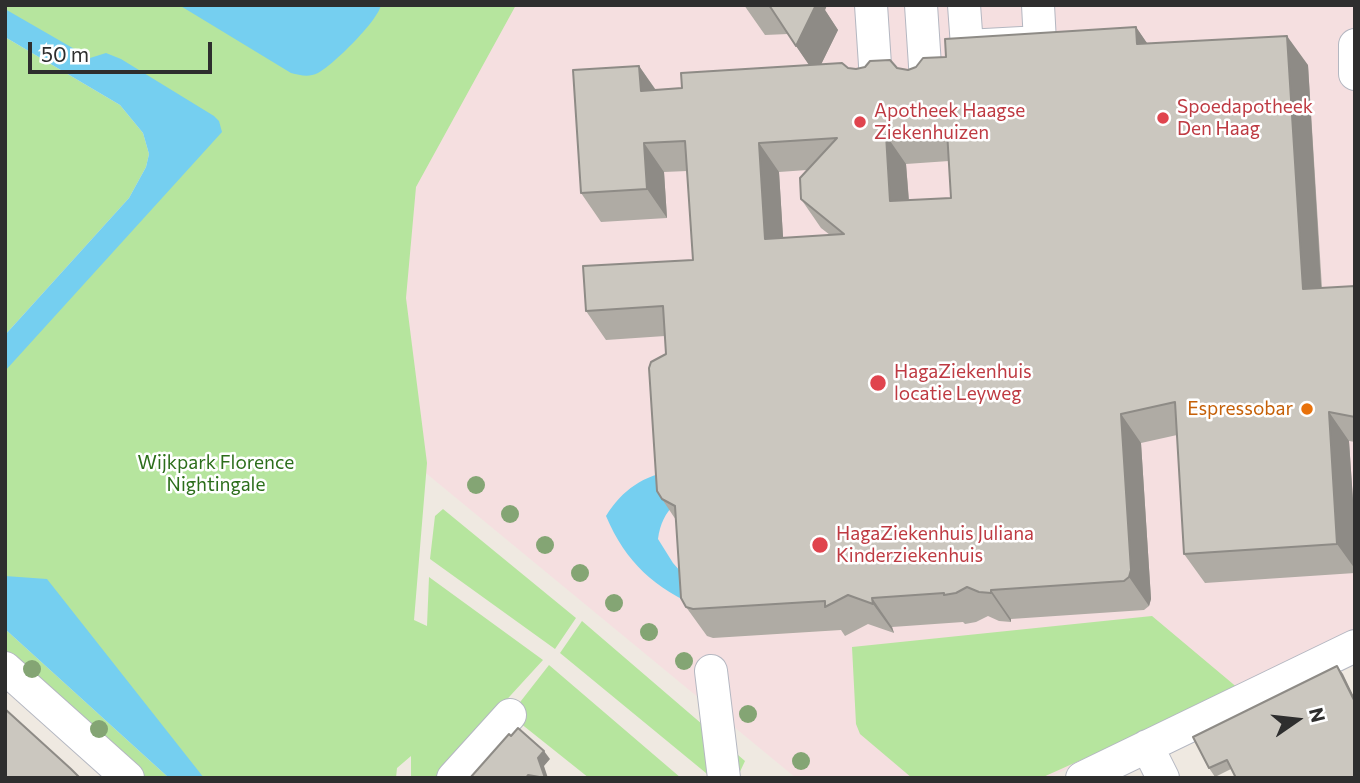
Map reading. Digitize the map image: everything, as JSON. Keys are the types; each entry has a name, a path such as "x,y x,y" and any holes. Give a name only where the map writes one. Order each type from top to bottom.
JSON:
{"street":[{"path":"871,5 876,80"},
{"path":"920,5 926,81"},
{"path":"964,5 967,47 1040,42 1038,5"},
{"path":"1355,45 1355,75"},
{"path":"1082,778 1354,646"},
{"path":"5,668 128,778"},
{"path":"711,671 724,778"},
{"path":"453,778 510,715"},
{"path":"1147,746 1163,778"}],"shaded area":[{"name":"HagaZiekenhuis locatie Leyweg","path":"514,5 1355,5 1355,631 1048,778 796,778 410,460 393,306 405,180"}],"green space":[{"name":"Wijkpark Florence Nightingale","path":"5,5 516,5 416,187 406,298 427,463 414,620 427,626 429,577 543,660 435,778 411,778 411,756 397,768 396,778 191,778 5,609 5,352 144,201 158,156 141,107 5,27"},
{"path":"5,37 120,105 143,133 149,154 146,167 129,198 5,335"},
{"path":"443,509 576,618 555,649 430,559 435,516"},
{"path":"1152,616 1239,689 1041,778 912,778 860,734 856,724 852,647"},
{"path":"582,621 745,761 737,778 712,778 560,653"},
{"path":"5,629 169,778 143,778 5,652"},
{"path":"549,665 681,778 589,778 510,715"}],"water":[{"path":"179,5 381,5 372,21 343,53 325,69 307,76 291,73"},
{"path":"5,9 90,58 106,53 121,59 214,116 219,121 222,132 5,371 5,335 129,198 146,167 149,154 143,133 120,105 5,37"},
{"path":"674,470 676,503 664,519 658,539 688,580 700,608 669,592 644,572 623,547 606,516 619,498 635,485"},
{"path":"5,576 47,579 204,778 169,778 5,629"}],"building":[{"path":"769,5 816,5 796,46"},
{"path":"1136,27 1137,44 1287,36 1303,289 1355,286 1355,417 1329,412 1337,544 1184,554 1175,402 1121,414 1131,570 1124,581 991,590 991,593 967,587 944,595 872,598 873,604 848,595 825,607 825,601 693,609 686,607 681,598 675,506 662,499 657,491 649,368 651,362 666,354 663,306 586,311 583,266 693,260 685,141 644,143 647,189 581,193 573,70 639,66 641,91 682,88 681,73 842,63 848,68 856,69 865,67 870,61 890,60 897,68 908,70 916,67 923,58 946,57 945,39","holes":["947,131 951,198 890,201 886,135","837,138 800,178 801,199 844,234 765,239 759,143"]},
{"path":"1337,666 1355,702 1355,778 1236,778 1227,760 1209,768 1193,737"},
{"path":"5,709 71,769 80,778 5,778"},
{"path":"518,728 544,751 538,758 545,778 528,775 526,778 470,778 509,734 511,736"}],"place":[{"name":"Spoedapotheek Den Haag","path":"1163,118"},
{"name":"Apotheek Haagse Ziekenhuizen","path":"860,122"},
{"name":"HagaZiekenhuis locatie Leyweg","path":"878,383"},
{"name":"Espressobar","path":"1307,409"},
{"name":"HagaZiekenhuis Juliana Kinderziekenhuis","path":"820,545"}]}
